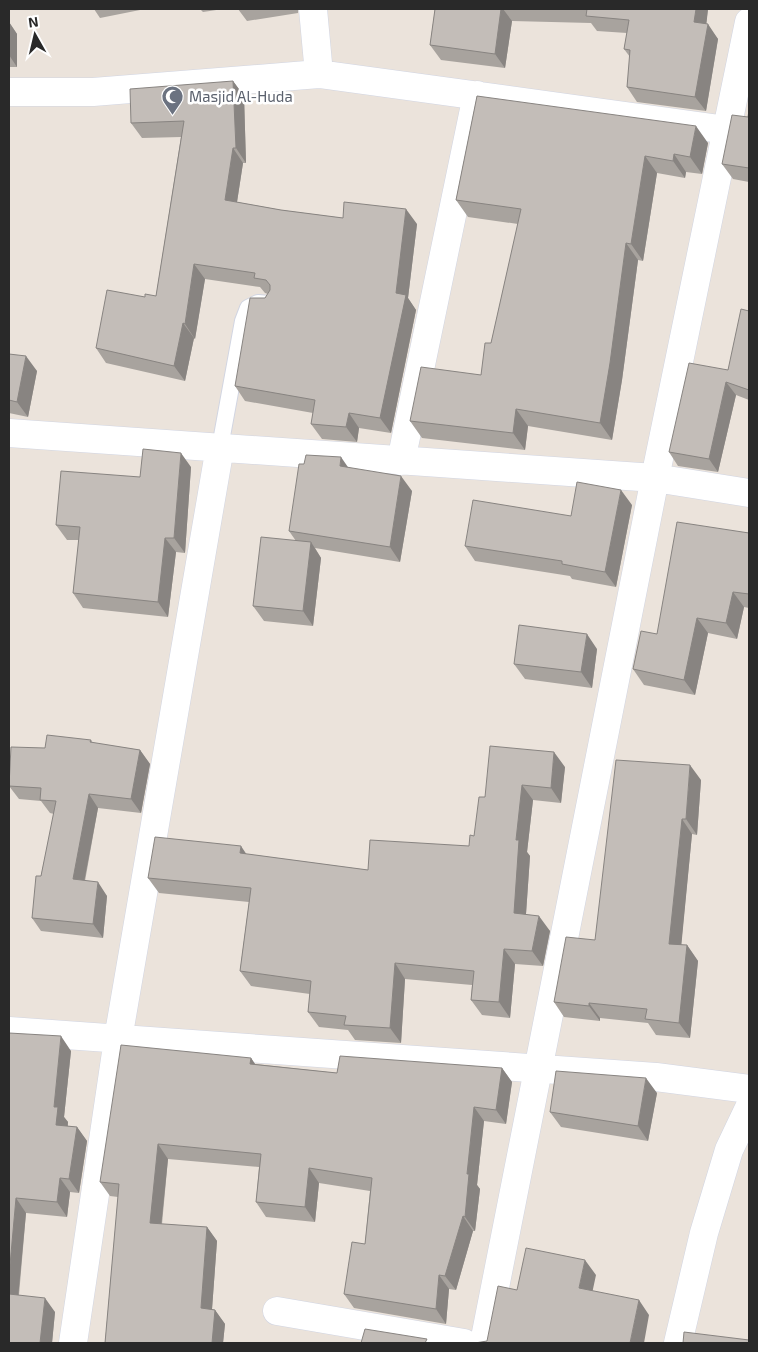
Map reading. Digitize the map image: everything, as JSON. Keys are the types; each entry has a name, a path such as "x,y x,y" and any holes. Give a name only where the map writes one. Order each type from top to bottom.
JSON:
{"street":[{"path":"313,9 320,74"},
{"path":"484,1343 655,478 749,22"},
{"path":"9,92 93,92 320,74 727,130"},
{"path":"401,461 477,95"},
{"path":"9,433 655,478 749,493"},
{"path":"73,1343 118,1039 220,447"},
{"path":"9,1031 656,1077 749,1089"},
{"path":"678,1343 704,1233 729,1150 749,1108"},
{"path":"277,1310 464,1343"}],"lane":[{"path":"220,447 243,321 248,308 258,303 272,304"}],"building":[{"path":"435,9 501,9 495,54 430,45"},
{"path":"587,9 696,9 694,22 708,24 695,97 627,87 630,50 624,49 629,20 586,16"},
{"path":"233,81 236,148 233,148 225,200 343,218 344,202 406,209 396,293 406,295 380,418 349,413 346,427 311,424 315,400 235,386 250,298 265,298 270,290 270,285 266,280 254,278 255,273 194,264 185,324 183,323 174,366 96,348 107,290 145,297 145,294 156,296 184,121 131,123 130,89"},
{"path":"477,96 696,126 690,157 674,154 673,161 645,156 631,244 626,243 600,423 516,409 513,433 410,421 421,367 481,375 485,343 491,343 521,209 456,200"},
{"path":"749,110 749,168 722,164 732,115 748,117"},
{"path":"741,309 749,311 749,390 726,382 709,459 669,452 689,363 728,370"},
{"path":"9,354 26,356 17,402 9,400"},
{"path":"143,449 181,453 174,538 165,538 158,602 73,593 80,527 56,525 61,471 140,477"},
{"path":"306,455 341,457 340,466 401,476 390,547 289,531 299,464 304,464"},
{"path":"577,482 621,490 605,572 562,564 562,561 465,546 473,500 571,516"},
{"path":"677,522 749,533 749,594 733,592 726,623 697,618 684,680 633,669 641,631 657,634"},
{"path":"261,537 311,542 303,611 253,606"},
{"path":"519,625 587,634 581,672 514,664"},
{"path":"47,735 91,740 90,742 140,750 131,799 89,794 73,879 98,882 93,924 32,918 36,876 41,876 56,801 40,800 41,788 9,786 11,747 45,748"},
{"path":"490,746 554,752 551,788 522,785 516,840 519,840 514,913 539,916 532,951 504,949 499,1002 471,1000 474,971 395,963 390,1028 344,1025 346,1016 308,1012 311,981 240,971 251,888 148,878 155,837 241,846 240,853 368,870 370,840 469,846 470,835 474,836 479,797 485,797"},
{"path":"616,760 690,765 686,819 682,819 669,944 687,945 679,1023 645,1019 647,1009 589,1003 589,1006 554,1002 566,937 595,940"},
{"path":"9,1033 61,1036 54,1107 58,1107 56,1125 77,1127 69,1179 60,1178 57,1202 16,1198 9,1276"},
{"path":"121,1045 251,1058 250,1064 337,1073 340,1056 502,1068 496,1110 474,1107 467,1174 469,1174 465,1217 463,1216 445,1276 439,1275 436,1309 344,1294 352,1242 365,1244 372,1178 309,1168 305,1207 256,1202 261,1154 158,1144 150,1223 207,1227 201,1308 215,1310 212,1343 105,1343 119,1184 100,1182"},
{"path":"556,1071 646,1078 638,1126 550,1112"},
{"path":"526,1248 585,1260 579,1288 639,1300 630,1343 475,1343 487,1341 498,1286 517,1290"},
{"path":"9,1294 45,1298 40,1343 9,1343"},
{"path":"365,1329 427,1339 425,1343 361,1343"},
{"path":"684,1332 749,1340 749,1343 683,1343"}],"place":[{"name":"Masjid Al-Huda","path":"173,115"}]}
